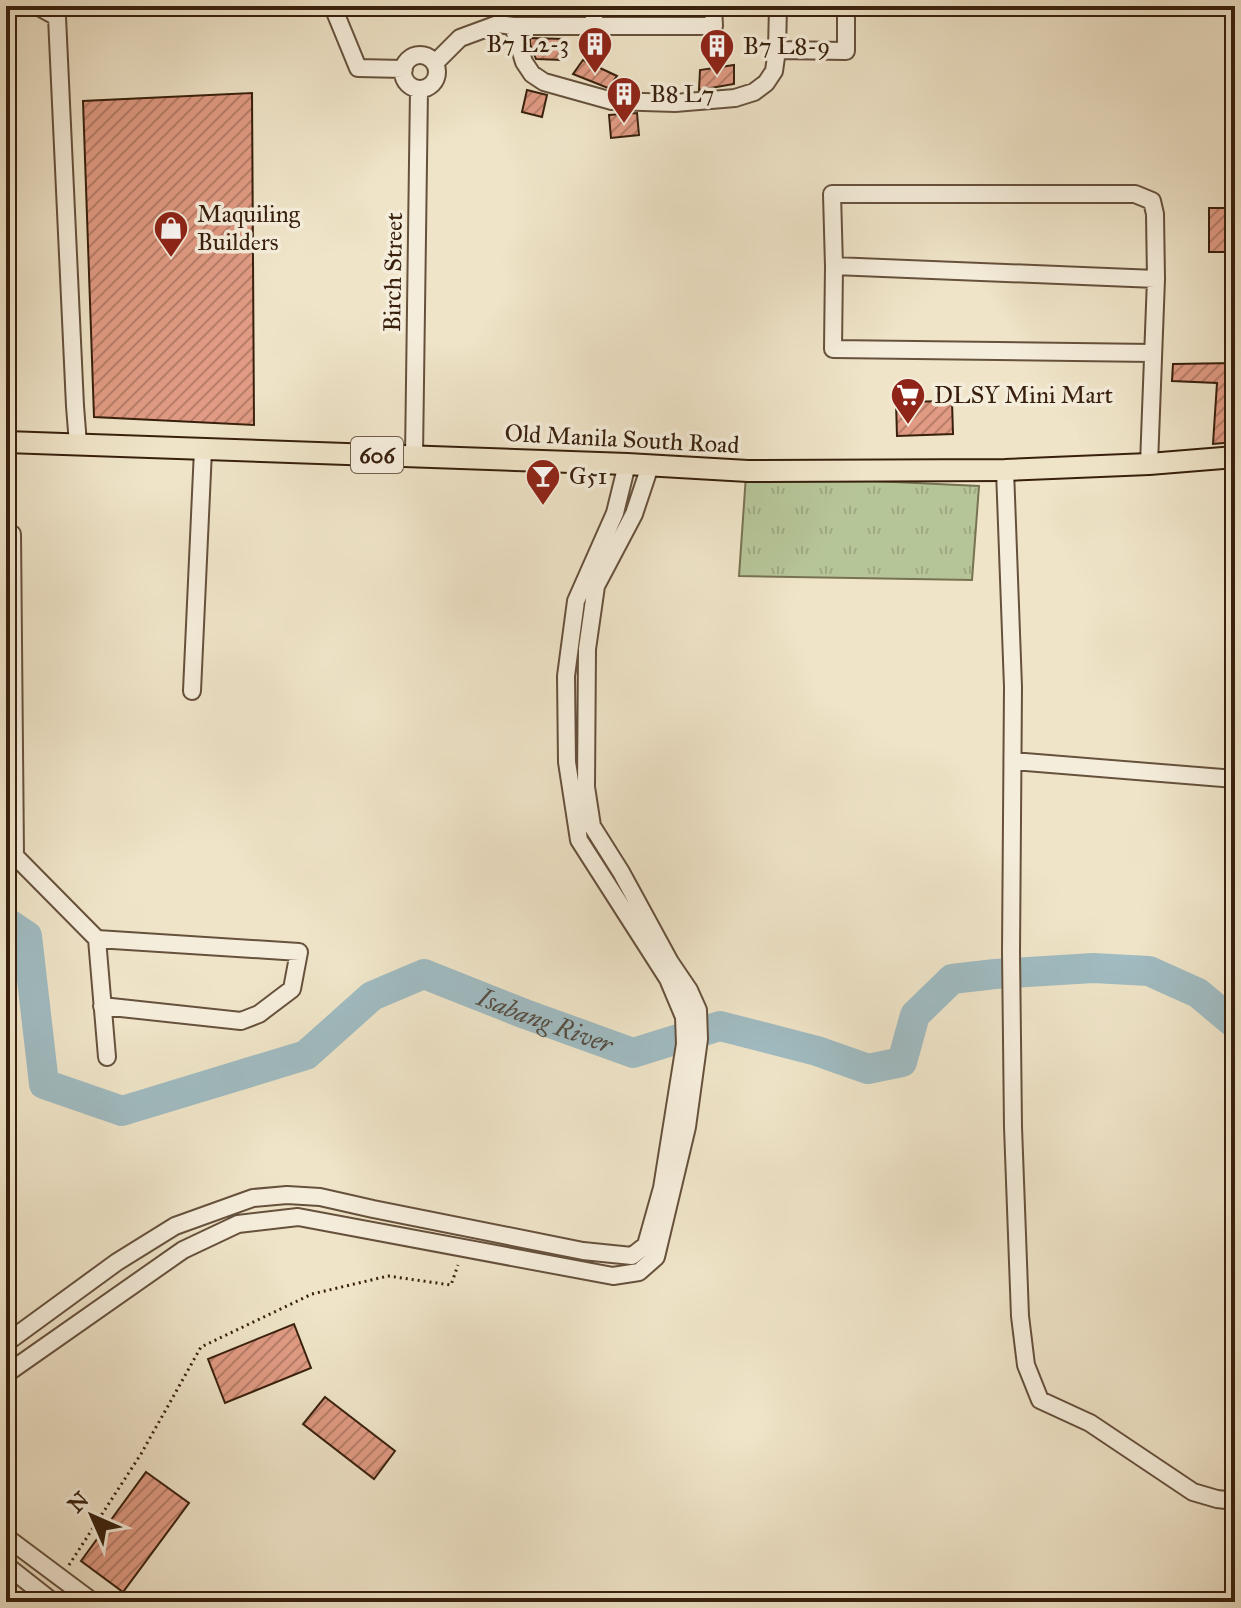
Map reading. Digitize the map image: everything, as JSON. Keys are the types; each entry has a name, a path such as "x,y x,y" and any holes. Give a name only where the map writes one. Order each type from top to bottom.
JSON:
{"main road":[{"name":"Old Manila South Road","path":"6,442 748,471 1005,470 1235,457"}],"street":[{"path":"37,6 57,17 78,444"},
{"path":"594,6 594,26"},
{"path":"435,63 460,38 498,24 714,26 713,6"},
{"path":"513,26 524,62 532,74 544,82 612,101 675,103 735,98 754,92 766,83 774,71 778,6"},
{"path":"777,50 846,51 846,6"},
{"path":"335,12 358,68 404,69"},
{"path":"411,58 430,58 435,63 437,76 431,86 419,89 405,81 404,69 411,58"},
{"name":"Birch Street","path":"414,456 419,89"},
{"path":"1149,464 1156,279 1152,201 1135,194 832,194 833,349 1153,353"},
{"path":"834,266 1156,279"},
{"path":"192,691 203,450"},
{"path":"627,464 615,513 576,601 566,676 567,762 579,840 691,1014"},
{"path":"6,1374 183,1250 238,1224 298,1217 613,1276 639,1272 656,1257 687,1127 692,1042 689,990 592,826 586,787 587,649 596,586 634,514 650,466"},
{"path":"1005,470 1013,687 1013,1127 1020,1316 1026,1365 1040,1400 1090,1423 1193,1492 1235,1501"},
{"path":"6,534 12,534 11,856 97,939 299,952 292,989 259,1014 241,1021 102,1006"},
{"path":"1013,761 1235,779"},
{"path":"97,939 107,1057"},
{"path":"6,1343 117,1262 175,1226 253,1198 287,1195 320,1197 583,1251 632,1256 646,1245 662,1188 692,1042"},
{"path":"442,1244 448,1224"},
{"path":"139,1248 153,1271"},
{"path":"6,1537 93,1602"},
{"path":"6,1565 53,1602"}],"path":[{"path":"60,1578 141,1454 201,1347 312,1294 388,1276 451,1285 464,1249"}],"green space":[{"path":"746,475 979,486 972,580 739,576"}],"building":[{"path":"530,38 564,39 563,60 536,59"},
{"name":"B7 L2-3","path":"583,60 617,76 608,88 573,74"},
{"name":"B7 L8-9","path":"734,65 734,84 699,90 700,70"},
{"path":"527,90 547,95 542,117 522,112"},
{"name":"Maquiling Builders","path":"252,93 254,425 94,417 83,101"},
{"name":"B8 L7","path":"637,113 639,135 611,138 609,115"},
{"path":"1209,208 1234,208 1233,252 1209,252"},
{"path":"1235,363 1235,442 1213,444 1217,383 1172,381 1173,364"},
{"path":"952,401 953,434 897,436 896,402"},
{"path":"294,1324 311,1368 225,1403 208,1359"},
{"path":"325,1397 395,1451 374,1479 303,1424"},
{"path":"146,1472 189,1503 123,1592 81,1561"}],"waterway":[{"name":"Isabang River","path":"6,922 27,936 44,1084 122,1111 306,1055 372,996 424,974 633,1053 720,1026 817,1051 868,1069 902,1062 915,1015 952,979 1093,968 1149,971 1198,993 1235,1024"}],"place":[{"name":"B7 L2-3","path":"595,75"},
{"name":"B7 L8-9","path":"717,77"},
{"name":"B8 L7","path":"624,125"},
{"name":"Maquiling Builders","path":"171,259"},
{"name":"DLSY Mini Mart","path":"908,426"},
{"name":"G51","path":"543,507"}]}
